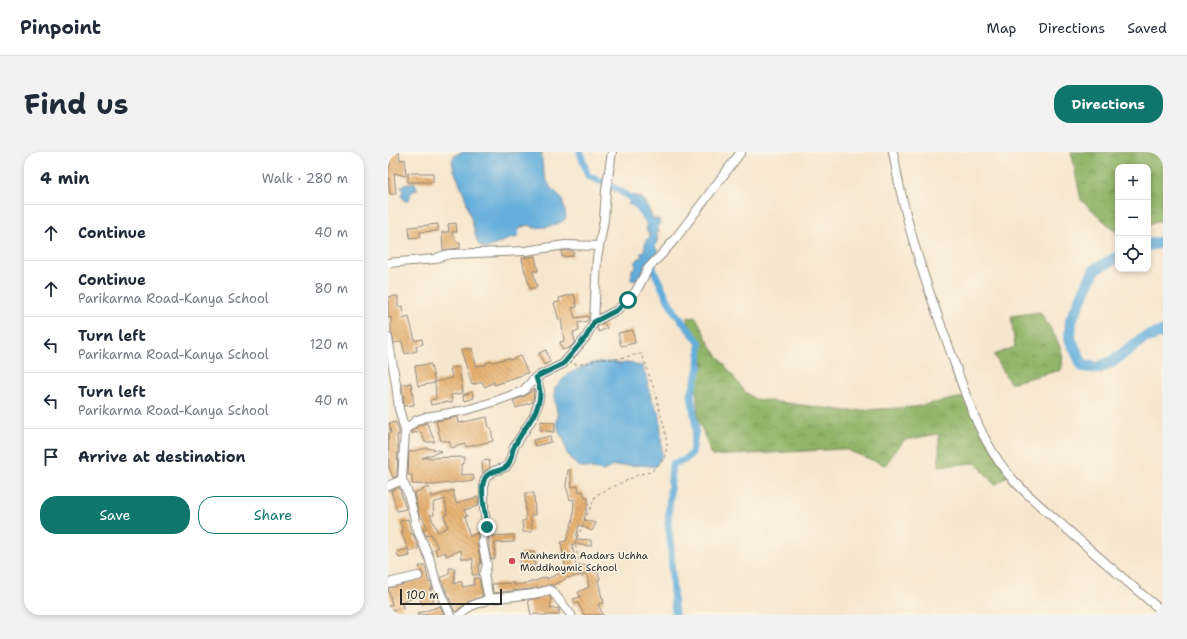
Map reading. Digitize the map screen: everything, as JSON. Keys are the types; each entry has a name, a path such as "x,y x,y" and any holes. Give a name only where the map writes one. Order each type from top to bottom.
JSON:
{"street":[{"path":"404,430 417,420 426,416 467,410 523,391 536,377 563,364 586,337 594,322 595,284 599,246 604,220 606,190 612,152"},
{"path":"594,322 617,310 628,300 639,285 649,266 675,239 741,152"},
{"path":"893,152 900,191 916,254 969,403 988,442 1008,474 1021,488 1163,612"},
{"path":"388,263 435,259 450,254 525,251 565,245 599,246"},
{"path":"388,338 399,409 404,430 402,480 408,493 418,531 429,557 437,585 450,615"},
{"path":"489,599 484,575 487,565 482,542 487,527 484,510 484,482 486,477 494,471 506,467 510,461 514,447 534,416 540,391 536,377"},
{"path":"388,486 402,480"},
{"path":"388,583 418,576"},
{"path":"460,615 471,606 489,599 533,594 550,590 571,615"}],"path":[{"path":"563,364 584,364 600,359 616,359 642,354 659,407 667,445 665,458 651,472 640,474 596,495 575,543 583,581"}],"green space":[{"path":"1071,152 1163,152 1163,220 1151,224 1151,164 1115,164 1115,231 1081,200"},
{"path":"1040,312 1060,347 1063,362 1061,370 1010,383 994,355 1015,347 1011,316"},
{"path":"696,317 711,347 745,392 755,399 848,411 914,407 963,397 1008,476 995,485 976,463 939,466 939,434 904,440 885,465 844,449 712,456 698,418 696,381 704,366 687,318"}],"water":[{"path":"462,152 542,152 542,162 545,176 551,188 562,199 566,218 563,221 551,226 534,228 529,225 521,227 518,231 519,237 509,239 485,249 478,244 465,196 454,170 452,161 454,156"},
{"path":"414,182 417,190 411,192 409,201 405,201 401,196 403,191 401,186"},
{"path":"631,195 639,197 643,200 652,217 654,219 659,219 660,222 658,228 659,232 656,232 658,238 655,247 659,252 651,257 645,265 639,281 631,280 632,269 636,268 635,263 643,256 640,254 644,251 646,240 650,238 643,211 637,206 628,204 632,199"},
{"path":"612,362 620,364 632,362 635,365 642,366 651,398 660,416 662,456 655,467 643,465 613,466 603,471 578,466 572,461 566,451 564,440 559,432 556,421 558,417 554,396 555,388 568,374 580,368 592,363"}],"building":[{"path":"388,152 399,152 400,160 405,159 406,176 394,173 396,194 390,194 388,175 390,164"},
{"path":"408,173 433,173 433,182 408,182"},
{"path":"456,223 457,232 452,232 457,242 460,242 460,248 443,250 442,232 449,232 448,224"},
{"path":"438,224 438,231 420,232 420,237 410,238 409,227"},
{"path":"561,251 573,251 573,256 562,257"},
{"path":"535,256 538,271 533,271 537,287 530,289 522,258"},
{"path":"574,294 577,307 572,308 575,318 588,316 588,321 578,323 579,331 573,332 575,342 569,348 562,350 560,342 564,341 561,319 559,320 554,303 560,302 559,298"},
{"path":"398,296 398,307 402,306 403,319 409,317 415,341 422,339 423,344 416,346 417,351 405,354 402,342 394,343 391,330 391,317 388,318 388,297"},
{"path":"604,323 607,328 599,332 597,328 598,326"},
{"path":"633,330 635,343 621,346 618,333"},
{"path":"468,348 468,350 472,348 475,366 486,365 486,363 492,361 509,358 510,360 520,356 528,373 494,385 494,382 485,387 482,382 472,385 461,350"},
{"path":"546,350 550,362 544,365 539,353"},
{"path":"431,364 435,383 418,386 415,366"},
{"path":"459,367 463,393 451,395 452,403 445,402 431,405 430,400 436,399 435,382 451,378 450,368"},
{"path":"411,383 414,405 404,406 402,385"},
{"path":"534,389 533,402 516,408 513,401 525,396"},
{"path":"472,392 474,398 465,401 463,395"},
{"path":"458,417 459,423 487,417 489,428 491,428 493,441 466,447 465,444 451,448 449,441 441,441 436,421"},
{"path":"541,421 555,423 554,432 540,430"},
{"path":"396,422 399,431 399,435 397,435 397,476 393,478 389,467 388,433 391,433 389,423"},
{"path":"427,423 435,442 425,442 421,432 412,434 411,432 420,425"},
{"path":"550,436 551,442 535,446 533,440"},
{"path":"427,448 442,451 422,458 464,457 464,464 462,464 462,475 473,474 474,480 434,485 412,484 412,475 408,475 409,452"},
{"path":"489,460 490,467 483,473 482,461"},
{"path":"568,470 570,470 572,487 578,486 579,492 583,491 585,498 588,498 584,520 596,523 592,531 579,525 576,539 591,540 591,546 572,544 576,567 590,564 595,573 598,572 600,579 598,580 604,603 598,604 603,615 584,615 578,603 575,604 573,599 580,597 578,592 589,587 587,574 566,578 553,585 493,593 492,584 514,583 514,585 528,583 547,577 547,579 566,570 561,542 566,541 573,519 574,499 570,500 566,486"},
{"path":"399,487 406,509 397,511 391,491"},
{"path":"429,487 432,497 453,490 456,503 478,497 478,506 464,510 467,516 464,517 470,536 478,533 477,542 481,564 479,564 478,575 472,575 473,559 462,559 461,550 446,556 445,552 437,555 435,549 438,548 431,534 426,536 423,530 427,528 422,517 420,518 414,493","holes":["445,499 447,514 444,516 448,527 438,532 430,515 434,515 433,503"]},
{"path":"525,493 534,493 535,515 531,515 532,532 523,532 522,521 526,520"},
{"path":"408,519 412,535 413,534 419,549 409,551 401,532 403,532 400,521"},
{"path":"514,535 514,542 495,543 495,559 491,559 489,536"},
{"path":"408,549 410,556 399,558 397,552"},
{"path":"534,552 535,566 520,566 520,553"},
{"path":"419,566 425,566 429,583 431,582 433,589 430,589 434,601 422,604 419,596 402,602 403,608 388,611 388,606 392,605 388,588 421,580 423,575"},
{"path":"449,568 455,568 454,584 461,581 463,587 474,585 474,578 479,578 483,596 468,602 455,612 441,578 449,574"},
{"path":"549,596 551,598 550,609 559,608 559,615 531,615 528,600"},
{"path":"440,606 444,615 417,615 417,614"}],"waterway":[{"path":"580,152 588,176 613,187 631,198 648,220"},
{"path":"1151,244 1163,242"},
{"path":"652,246 653,269 668,300 676,314 700,343 699,369 691,395 696,428 692,453 685,460 672,464 668,524 671,547 675,615"},
{"path":"1115,259 1095,269 1071,320 1070,339 1083,366 1098,368 1113,361 1144,338 1163,332"}],"place":[{"name":"Manhendra Aadars Uchha Maddhaymic School","path":"512,561"}],"route":[{"path":"487,527 484,510 484,482 486,477 494,471 506,467 510,461 514,447 534,416 540,391 536,377 563,364 586,337 594,322 617,310 628,300"}]}
